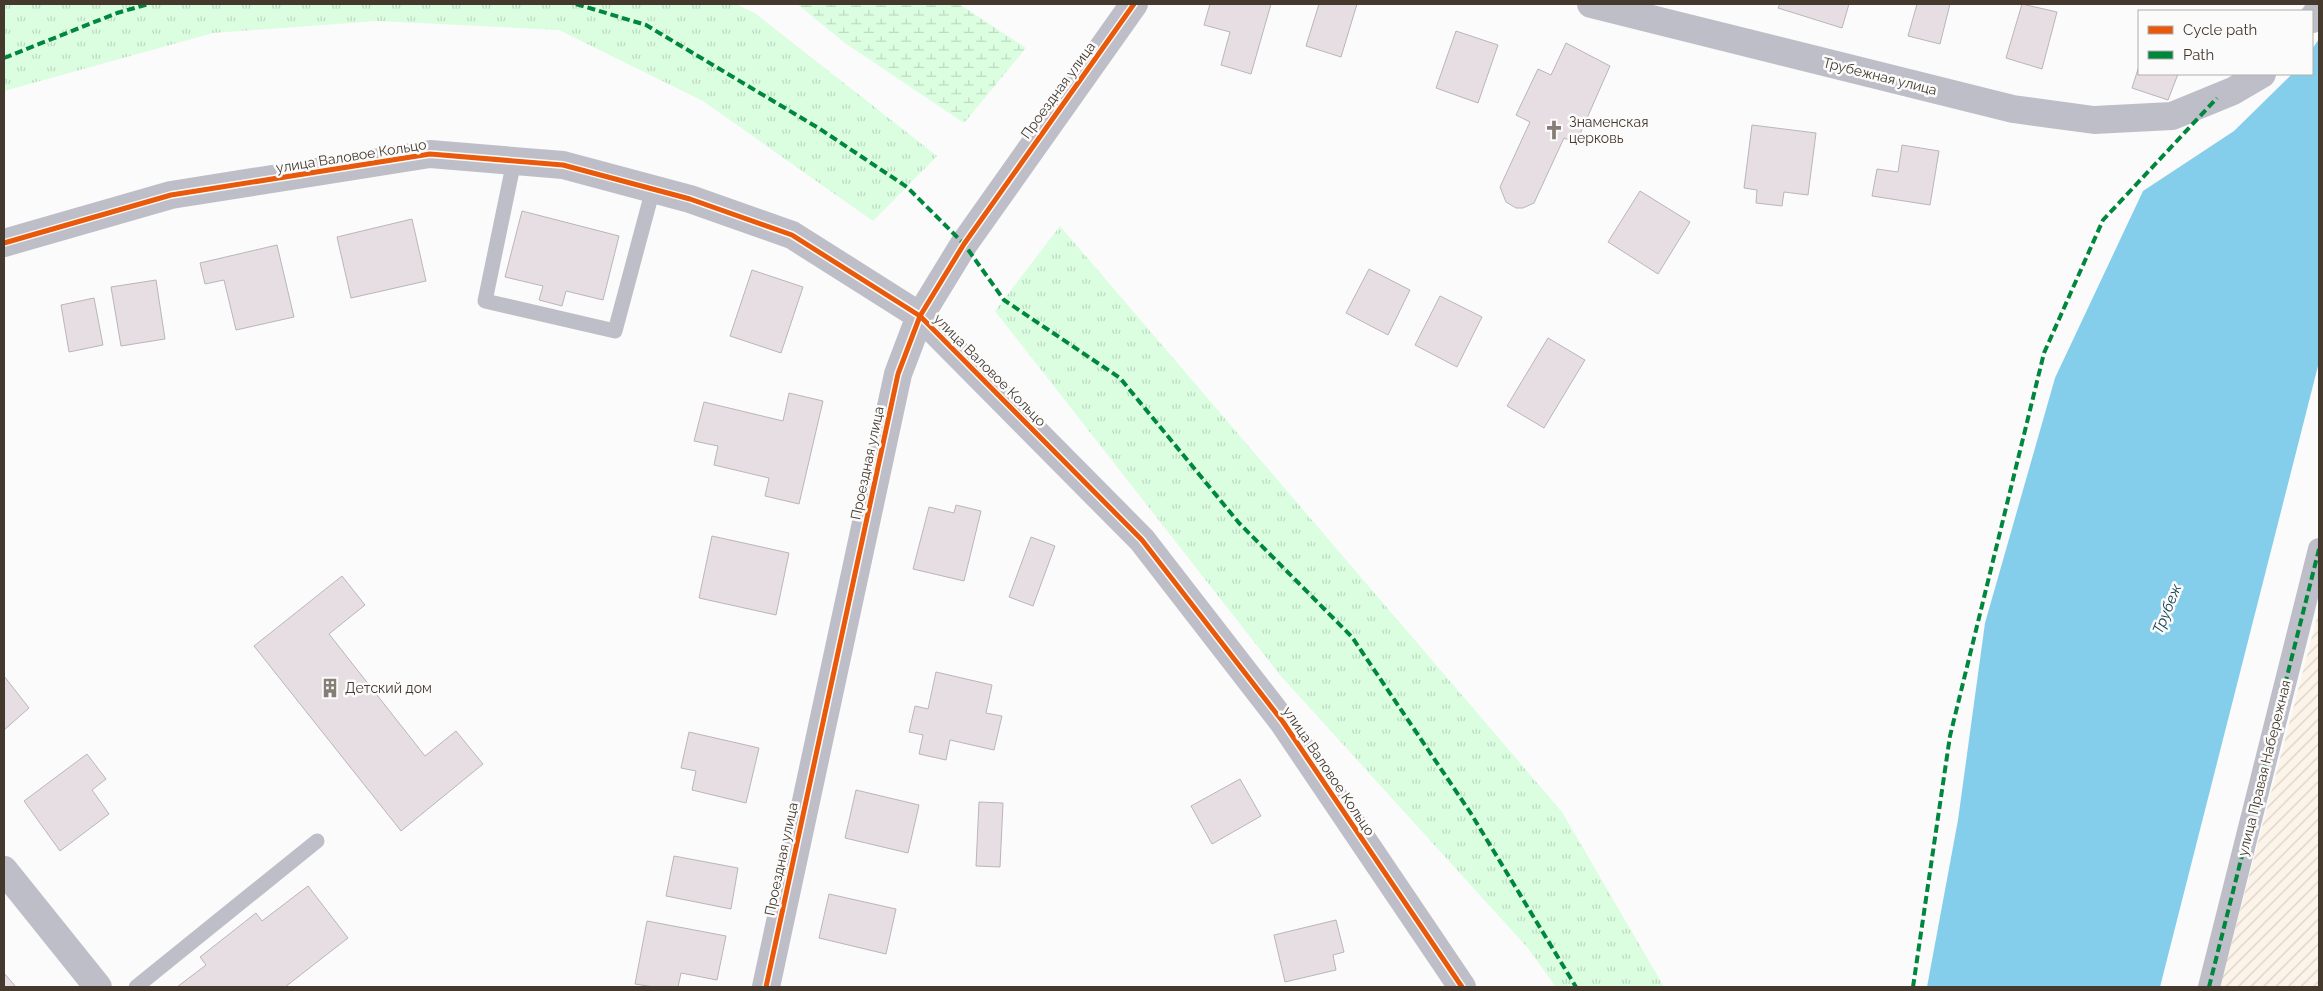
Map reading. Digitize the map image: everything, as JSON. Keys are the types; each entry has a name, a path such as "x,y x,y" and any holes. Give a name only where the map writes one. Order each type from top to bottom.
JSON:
{"street":[{"name":"Проездная улица","path":"766,987 898,374 920,316 964,244 1134,4"},
{"name":"Трубежная улица","path":"1591,4 2013,109 2094,120 2172,116 2234,91 2260,75"},
{"name":"улица Валовое Кольцо","path":"4,243 171,195 430,154 563,165 690,199 792,235 920,316 1142,540 1283,722 1462,987"},
{"name":"улица Правая Набережная","path":"2209,987 2319,550"},
{"path":"4,870 98,987"}],"lane":[{"path":"514,161 486,301 615,331 653,189"},
{"path":"136,987 317,841"}],"shaded area":[{"path":"2319,610 2319,987 2220,987"}],"green space":[{"path":"4,4 736,4 756,14 937,156 873,221 703,101 559,30 378,21 213,33 4,91"},
{"path":"797,4 959,4 1026,48 964,123 845,43"},
{"path":"1060,226 1562,812 1664,987 1556,987 1527,947 1280,675 995,311"}],"water":[{"name":"Трубеж","path":"2319,39 2319,362 2160,987 1927,987 1958,820 1985,623 2055,378 2143,191 2234,131 2291,75 2313,75 2313,48"}],"building":[{"path":"1210,4 1271,4 1251,74 1221,65 1230,32 1204,25"},
{"path":"1319,4 1357,4 1341,57 1306,46"},
{"path":"1780,4 1849,4 1842,28 1778,8"},
{"path":"1917,4 1950,4 1940,44 1908,36"},
{"path":"2022,4 2057,12 2042,69 2006,58"},
{"path":"1456,31 1498,45 1478,103 1436,88"},
{"name":"Знаменская церковь","path":"1566,43 1610,66 1576,143 1564,138 1534,203 1523,208 1516,208 1506,202 1500,187 1530,122 1516,115 1538,69 1551,75"},
{"path":"2138,69 2138,75 2178,75 2168,100 2132,88"},
{"path":"1752,125 1816,133 1808,195 1784,192 1782,206 1756,203 1757,190 1744,188"},
{"path":"1902,145 1939,151 1930,205 1872,196 1877,169 1898,172"},
{"path":"1640,191 1690,222 1658,274 1608,242"},
{"path":"522,211 619,236 603,300 566,291 562,306 539,300 543,286 505,277"},
{"path":"412,219 426,281 351,298 337,237"},
{"path":"277,245 294,317 236,330 224,280 205,284 200,263"},
{"path":"1369,269 1410,290 1388,335 1346,313"},
{"path":"752,270 803,287 781,353 730,336"},
{"path":"156,280 165,339 121,346 111,287"},
{"path":"1440,296 1482,317 1457,367 1415,345"},
{"path":"94,298 103,345 69,352 61,305"},
{"path":"1548,338 1585,360 1544,428 1507,406"},
{"path":"789,393 823,401 799,504 765,496 769,478 714,465 718,446 694,441 704,402 783,421"},
{"path":"956,505 981,511 964,581 913,569 929,507 954,513"},
{"path":"712,536 789,553 776,615 699,598"},
{"path":"1031,537 1055,546 1033,606 1009,597"},
{"name":"Детский дом","path":"342,576 365,605 329,634 425,756 456,731 483,764 401,831 254,646"},
{"path":"936,672 992,685 986,713 1002,716 994,750 950,740 946,760 919,754 923,735 909,732 915,706 928,709"},
{"path":"4,676 29,708 4,730"},
{"path":"689,732 759,748 746,803 692,790 696,771 681,768"},
{"path":"87,754 106,779 92,790 109,814 60,851 24,801"},
{"path":"1240,779 1261,816 1212,844 1191,806"},
{"path":"856,790 919,805 908,853 845,838"},
{"path":"979,802 1003,803 1000,867 976,866"},
{"path":"674,856 738,868 731,909 666,896"},
{"path":"308,886 348,938 285,987 177,987 206,965 200,957 256,913 262,921"},
{"path":"829,894 896,909 886,954 819,938"},
{"path":"1336,920 1344,952 1333,955 1336,970 1285,982 1274,935"},
{"path":"647,921 726,936 717,980 681,973 678,987 654,987 635,984"},
{"path":"4,973 16,987 4,987"}],"marked path":[{"path":"4,58 117,13 149,4"},
{"path":"576,4 646,25 820,129 907,187 964,244 1004,300 1120,378 1239,523 1352,637 1470,812 1576,987"},
{"path":"1913,987 1950,736 2044,353 2103,220 2217,98"},
{"path":"2209,987 2319,549"}],"cycle path":[{"path":"766,987 898,374 920,316 964,244 1134,4"},
{"path":"4,243 171,195 430,154 563,165 690,199 792,235 920,316 1142,540 1283,722 1462,987"}],"place":[{"name":"Знаменская церковь","path":"1554,130"},
{"name":"Детский дом","path":"330,688"}]}
